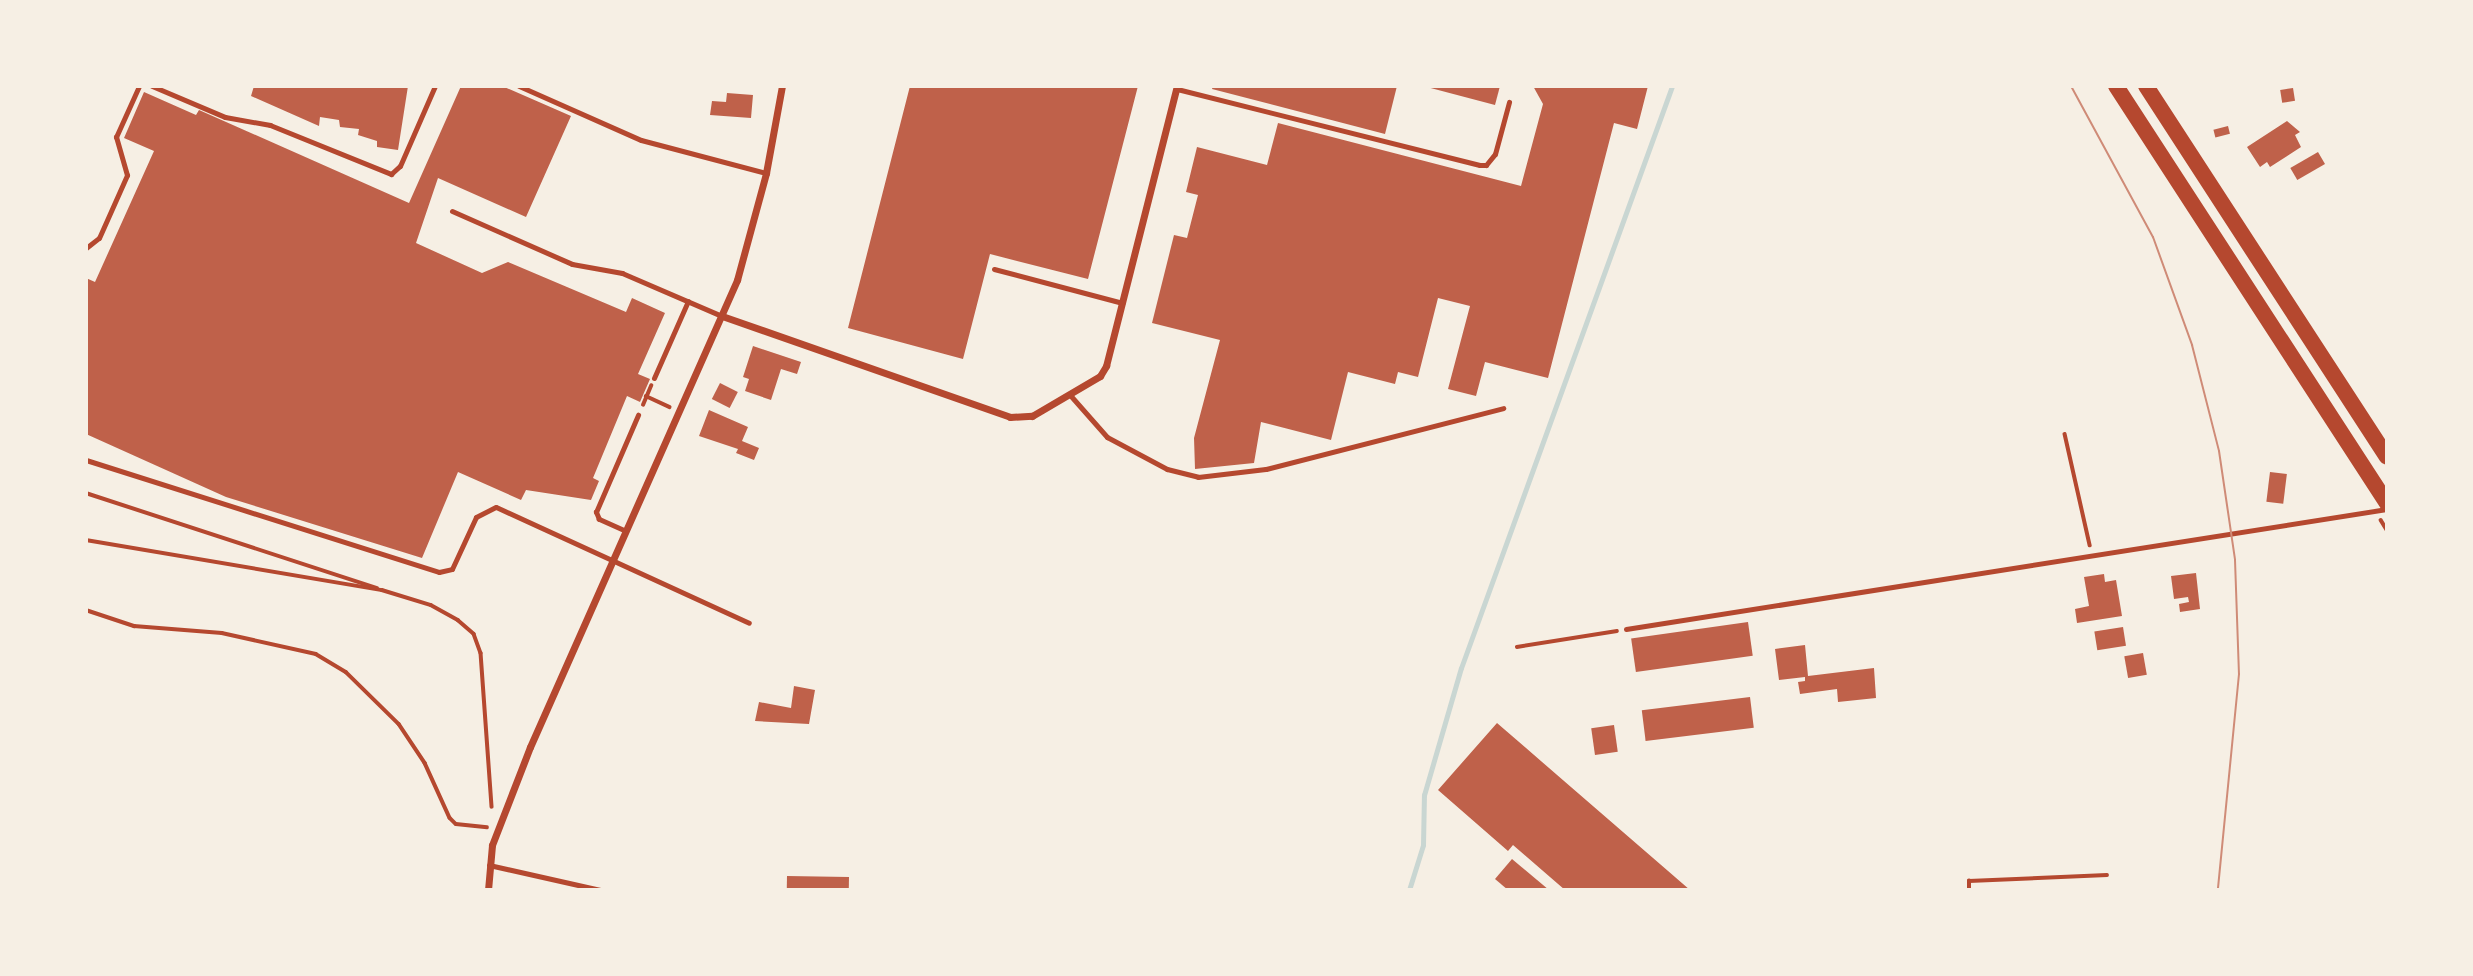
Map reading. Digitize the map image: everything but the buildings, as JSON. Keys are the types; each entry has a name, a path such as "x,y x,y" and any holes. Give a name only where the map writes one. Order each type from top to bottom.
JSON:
{"main road":[{"path":"2116,86 2387,506"},
{"path":"2146,86 2387,457"}],"street":[{"path":"488,890 489,865 498,827 742,265 766,173 782,86"},
{"path":"722,316 1021,419 1070,396 1100,376 1106,366 1177,87"}],"lane":[{"path":"86,248 99,238 127,176 116,137 139,86"},
{"path":"152,86 225,117 271,125 391,174 400,166 435,86"},
{"path":"519,86 641,140 766,173"},
{"path":"1177,87 1480,166 1486,166 1495,154 1509,102"},
{"path":"452,211 572,264 622,273 722,316"},
{"path":"994,269 1123,303"},
{"path":"654,378 688,301"},
{"path":"1070,396 1107,437 1167,469 1198,477 1266,470 1503,408"},
{"path":"626,531 599,519 596,512 638,415"},
{"path":"86,460 439,572 452,569 476,517 496,507 614,559 749,624"},
{"path":"1626,629 2093,557 2387,506"},
{"path":"489,865 600,890"}],"path":[{"path":"638,415 654,378"},
{"path":"646,396 678,410"},
{"path":"2065,434 2093,557"},
{"path":"86,493 431,605 474,634 481,653 498,827 456,824 399,724 346,672 316,654 222,632 134,626 86,610"},
{"path":"86,540 382,590"},
{"path":"1517,647 1626,629"},
{"path":"1969,890 1969,881 2107,875"}],"waterway":[{"path":"1409,890 1423,845 1424,795 1461,668 1672,86"}],"tram line":[{"path":"2071,86 2153,237 2192,345 2219,451 2235,560 2239,674 2218,890"}]}
